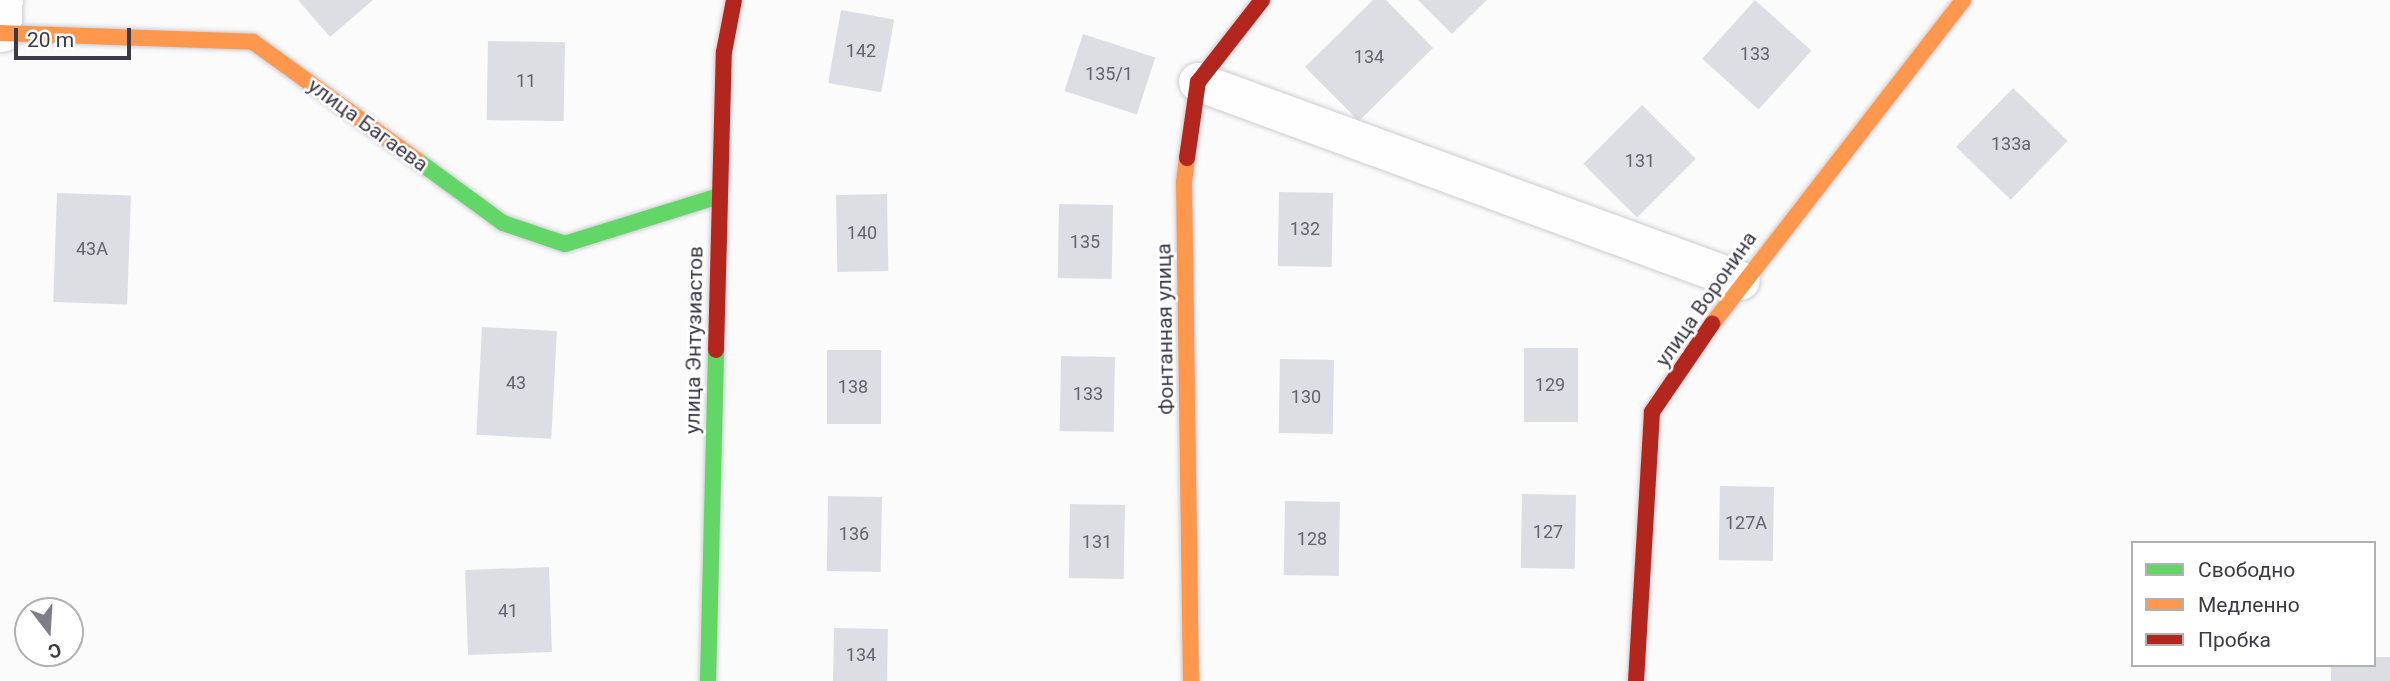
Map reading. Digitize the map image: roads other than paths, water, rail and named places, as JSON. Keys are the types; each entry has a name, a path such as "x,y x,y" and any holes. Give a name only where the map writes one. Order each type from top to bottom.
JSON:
{"street":[{"name":"улица Энтузиастов","path":"708,681 724,52 734,0"},
{"path":"1262,0 1198,82 1741,281"},
{"name":"улица Воронина","path":"1636,681 1652,412 1741,281 1963,0"},
{"name":"улица Багаева","path":"2,22 253,42 503,223 565,244 719,196"},
{"name":"Фонтанная улица","path":"1191,681 1184,182 1198,82"}]}
